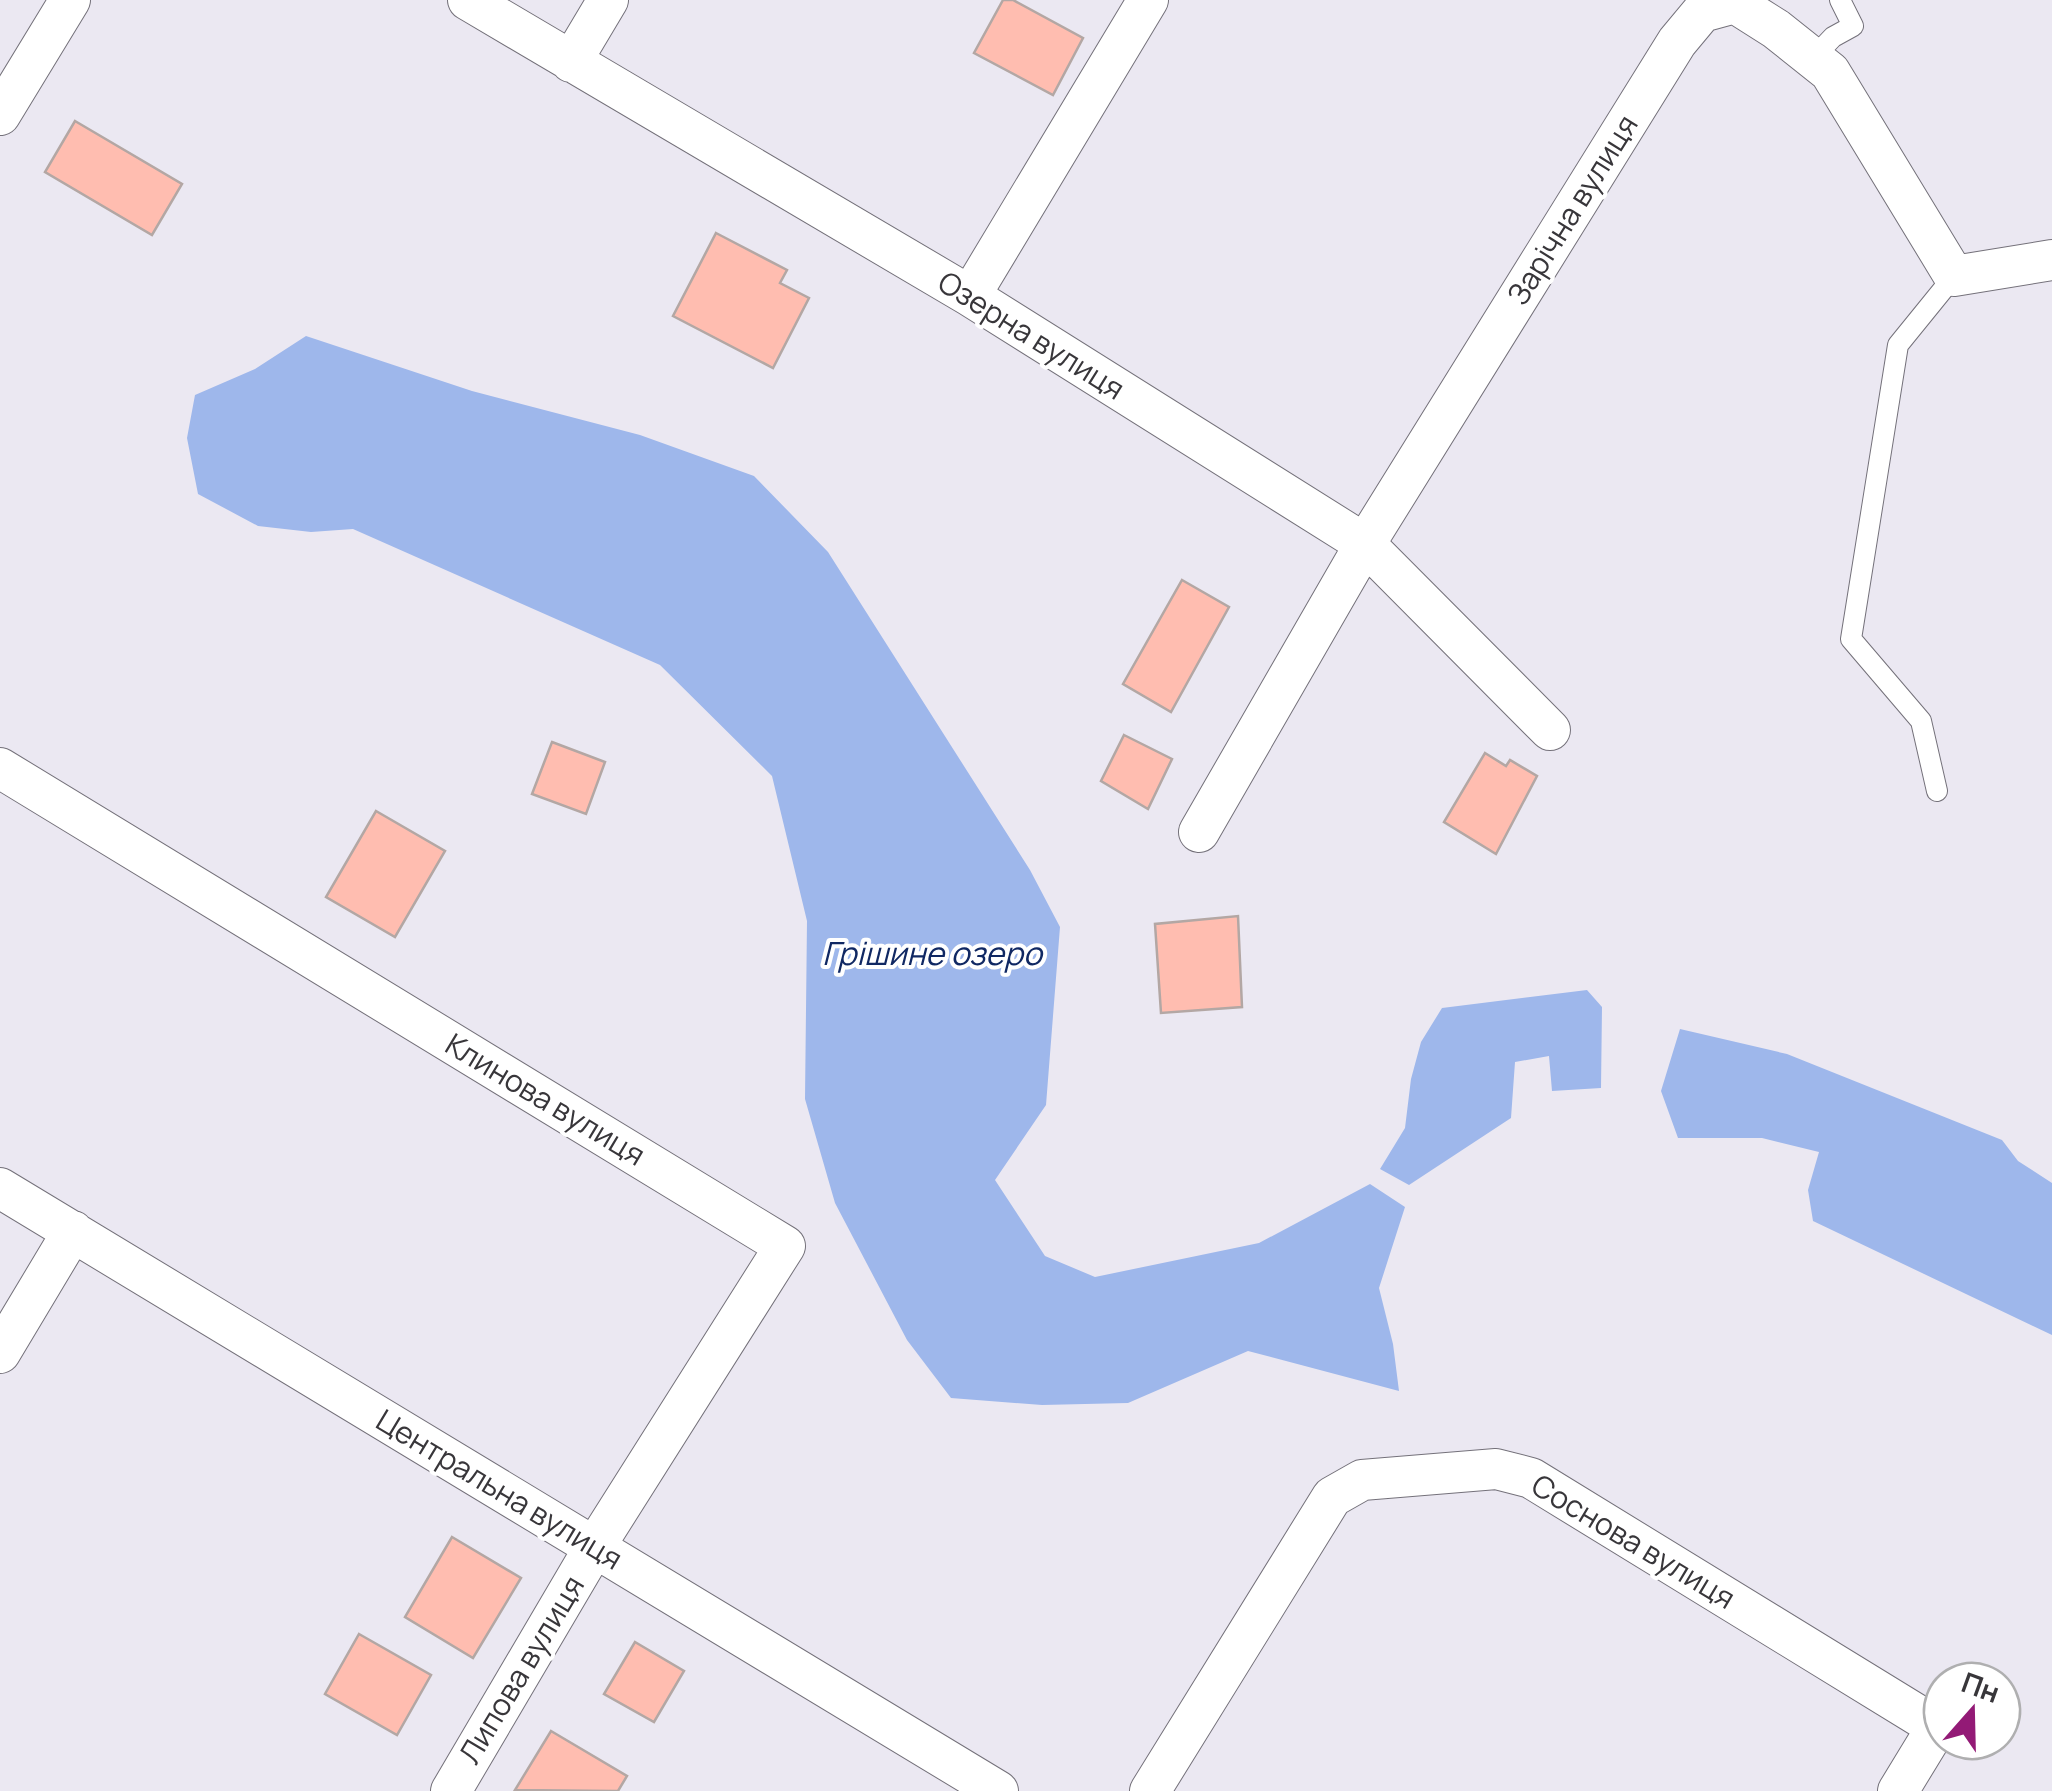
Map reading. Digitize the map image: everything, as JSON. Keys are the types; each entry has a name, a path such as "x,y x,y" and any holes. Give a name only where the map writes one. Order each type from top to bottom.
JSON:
{"street":[{"path":"0,116 70,0"},
{"name":"Озерна вулиця","path":"468,0 970,296 1365,544 1550,730"},
{"path":"571,62 608,0"},
{"path":"970,296 1148,0"},
{"name":"Зарічна вулиця","path":"1199,832 1365,544 1678,42 1702,12 1735,3 1830,72 1954,276"},
{"path":"1954,276 2052,260"},
{"name":"Клинова вулиця","path":"0,768 785,1246 594,1548"},
{"name":"Центральна вулиця","path":"0,1188 998,1791"},
{"path":"0,1353 73,1231"},
{"name":"Соснова вулиця","path":"1150,1791 1332,1497 1362,1480 1496,1469 1531,1478 1937,1727 1898,1791"},
{"name":"Липова вулиця","path":"451,1791 594,1548"}],"lane":[{"path":"1813,58 1834,37 1853,26 1840,0"},
{"path":"1937,791 1921,722 1851,639 1898,345 1954,276"}],"water":[{"name":"Грішине озеро","path":"306,336 472,391 640,435 754,476 828,552 1030,870 1060,927 1046,1105 995,1180 1045,1256 1095,1277 1259,1243 1370,1184 1405,1207 1379,1288 1393,1344 1399,1391 1248,1351 1128,1403 1042,1405 951,1398 907,1340 835,1203 805,1099 807,921 772,776 660,665 353,529 311,532 258,526 198,494 187,438 195,395 255,369"},
{"path":"1587,990 1602,1007 1601,1088 1552,1091 1549,1056 1515,1062 1511,1118 1409,1185 1380,1169 1405,1128 1411,1079 1421,1042 1442,1008"},
{"path":"1680,1029 1787,1054 2002,1140 2018,1161 2052,1183 2052,1335 1813,1221 1808,1190 1819,1152 1762,1138 1678,1138 1661,1091"}],"building":[{"path":"1003,0 1013,0 1083,38 1053,95 974,53"},
{"path":"75,121 182,184 152,235 45,172"},
{"path":"716,233 787,270 780,283 809,298 773,368 673,316"},
{"path":"1182,580 1229,607 1171,712 1123,684"},
{"path":"1124,735 1172,759 1148,809 1101,781"},
{"path":"552,742 605,762 586,814 532,794"},
{"path":"1485,753 1506,766 1510,760 1537,776 1496,854 1444,822"},
{"path":"376,811 445,851 395,937 326,897"},
{"path":"1238,916 1242,1007 1161,1013 1155,924"},
{"path":"452,1537 521,1578 473,1658 405,1617"},
{"path":"359,1634 431,1675 397,1735 325,1694"},
{"path":"635,1642 684,1671 654,1722 604,1694"},
{"path":"551,1731 627,1776 618,1791 515,1790"}]}
